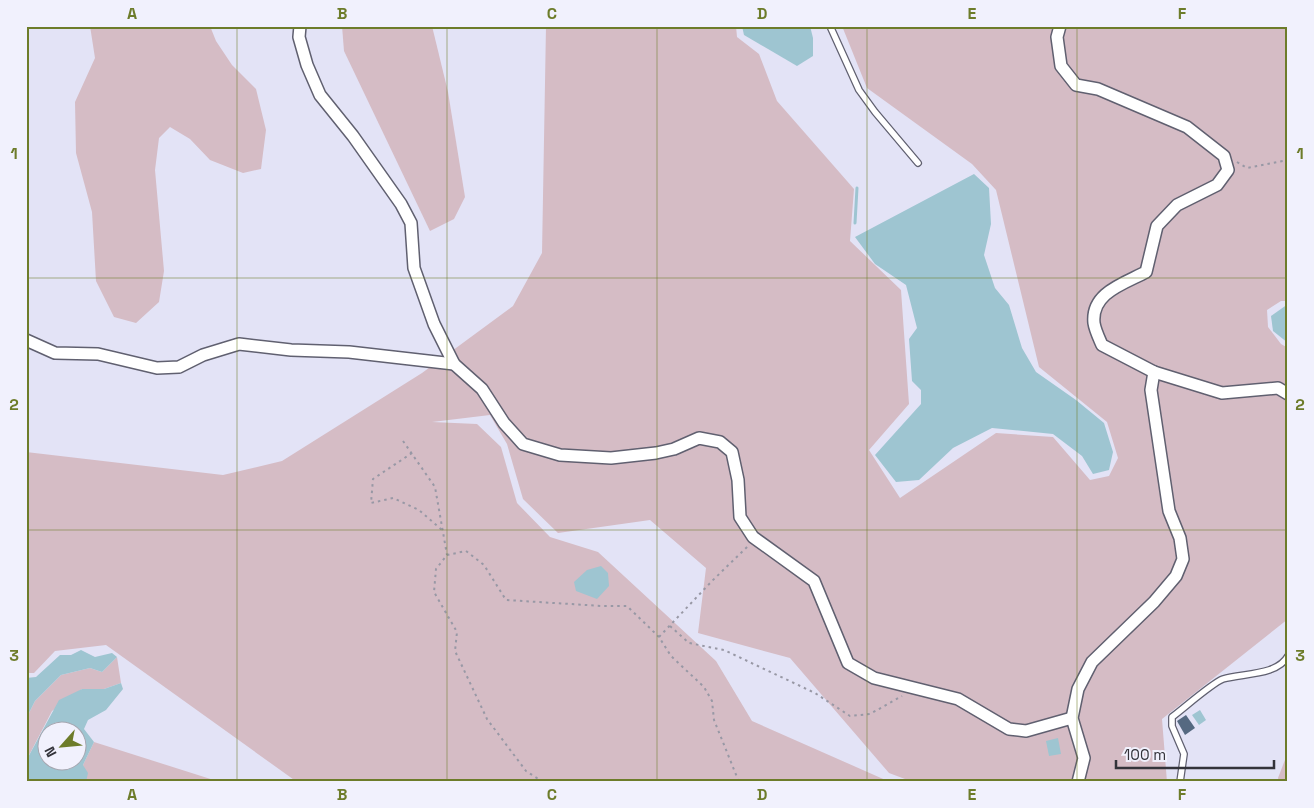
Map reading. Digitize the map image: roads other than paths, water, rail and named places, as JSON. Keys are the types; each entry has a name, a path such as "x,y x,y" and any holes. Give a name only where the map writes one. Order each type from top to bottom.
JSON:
{"street":[{"path":"300,26 299,37 307,66 320,95 401,204 411,222 414,268 434,324 454,364 482,390 504,422 523,444 560,454 611,458 674,449 699,438 720,442 732,452 738,480 740,517 752,537 814,581 848,663 874,678 958,699 1009,729 1026,731 1072,718"},
{"path":"1060,26 1057,38 1061,66 1076,85 1098,89 1187,127 1224,156 1228,170 1217,186 1178,205 1157,226 1146,272 1102,296 1094,309 1094,325 1102,345 1154,372 1222,393 1278,388 1288,394"},
{"path":"26,340 56,353 98,354 158,368 179,366 203,355 239,344 291,350 349,352 454,364"},
{"path":"1078,782 1084,758 1072,718 1078,689 1092,662 1154,602 1176,576 1184,559 1180,538 1169,511 1151,390 1154,372"}],"lane":[{"path":"830,26 859,90 918,163"},
{"path":"1180,782 1184,754 1172,726 1172,717 1221,680 1268,671 1286,660 1288,656"}],"water":[{"path":"742,26 810,26 813,38 813,56 797,66 744,35"},
{"path":"974,174 989,188 991,224 984,255 995,288 1009,305 1022,348 1036,372 1076,400 1104,423 1113,452 1109,470 1093,474 1082,456 1053,434 992,428 953,448 919,480 896,482 875,455 921,404 921,390 912,381 909,339 917,328 906,285 875,264 855,237"},
{"path":"1288,304 1288,343 1273,331 1271,316"},
{"path":"601,566 608,573 609,586 597,599 576,591 574,582 587,570"},
{"path":"81,650 95,657 112,653 117,657 102,672 90,668 61,675 35,701 26,719 26,678 36,677 60,655 71,655"},
{"path":"121,683 123,689 106,710 88,720 48,720 59,700 82,689 104,689"},
{"path":"1200,710 1206,720 1199,725 1192,715"},
{"path":"88,734 94,742 88,755"},
{"path":"1058,738 1061,754 1049,756 1046,741"},
{"path":"38,739 38,770 86,770 88,773 86,782 26,782 26,761"}],"waterway":[{"path":"855,223 857,188"}]}
